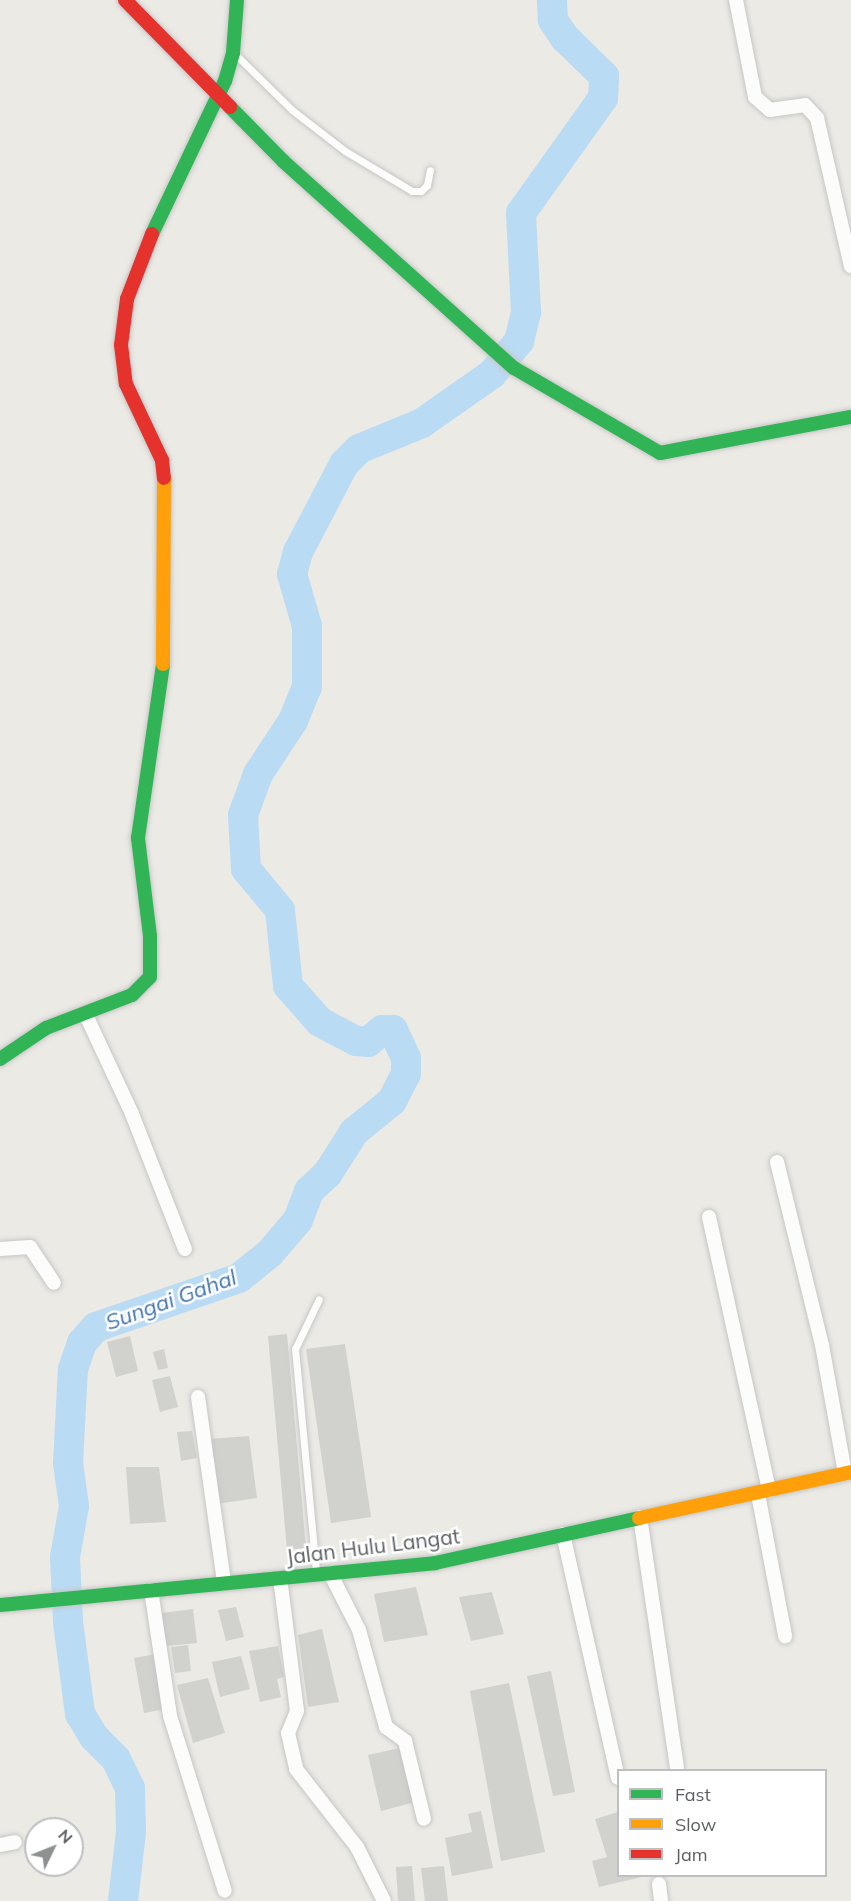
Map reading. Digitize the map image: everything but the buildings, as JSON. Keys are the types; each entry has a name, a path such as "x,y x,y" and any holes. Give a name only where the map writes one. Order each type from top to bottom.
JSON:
{"street":[{"path":"125,0 283,161 492,350 514,368 660,453 686,451 851,417"},
{"path":"0,1059 29,1037 132,995 150,977 152,965 138,838 163,665 164,475 162,460 126,384 121,345 127,299 164,204 219,94 233,53 237,0"},
{"path":"735,0 754,97 770,110 805,105 817,118 851,266"},
{"path":"85,1013 132,1114 185,1249"},
{"path":"777,1162 822,1345 848,1473"},
{"path":"709,1217 764,1492 785,1636"},
{"path":"0,1250 30,1247 54,1283"},
{"path":"198,1397 224,1583"},
{"name":"Jalan Hulu Langat","path":"0,1605 435,1563 848,1473"},
{"path":"640,1517 677,1767"},
{"path":"563,1534 617,1774"},
{"path":"323,1574 359,1630 386,1727 405,1741 424,1819"},
{"path":"280,1578 297,1711 288,1733 296,1769 357,1847 384,1901"},
{"path":"151,1590 170,1716 225,1891"},
{"path":"0,1845 15,1842"},
{"path":"659,1884 661,1901"}],"lane":[{"path":"233,53 292,110 345,151 412,190 421,191 427,185 430,170"},
{"path":"319,1299 295,1348 323,1574"}],"waterway":[{"name":"Sungai Gahal","path":"123,1901 131,1832 130,1788 116,1759 94,1737 80,1714 68,1621 65,1557 74,1506 68,1463 73,1369 82,1343 96,1327 239,1278 270,1253 298,1220 309,1191 328,1173 354,1132 392,1101 406,1074 406,1058 393,1030 382,1030 368,1042 356,1041 320,1022 288,986 280,910 246,869 243,815 258,774 293,721 307,687 307,626 292,574 298,552 344,464 359,449 422,423 492,374 519,341 526,312 521,213 603,98 604,76 565,38 553,20 552,0"}],"traffic: fast":[{"path":"152,234 225,81 233,53 237,0"},
{"path":"230,107 283,161 514,368 660,453 851,417"},
{"path":"0,1059 46,1028 132,995 150,977 150,936 138,838 163,664"},
{"path":"0,1605 435,1563 639,1518"}],"traffic: slow":[{"path":"163,664 164,478"},
{"path":"639,1518 851,1472"}],"traffic: jam":[{"path":"125,0 230,107"},
{"path":"152,234 127,299 121,345 126,384 162,460 164,478"}]}
